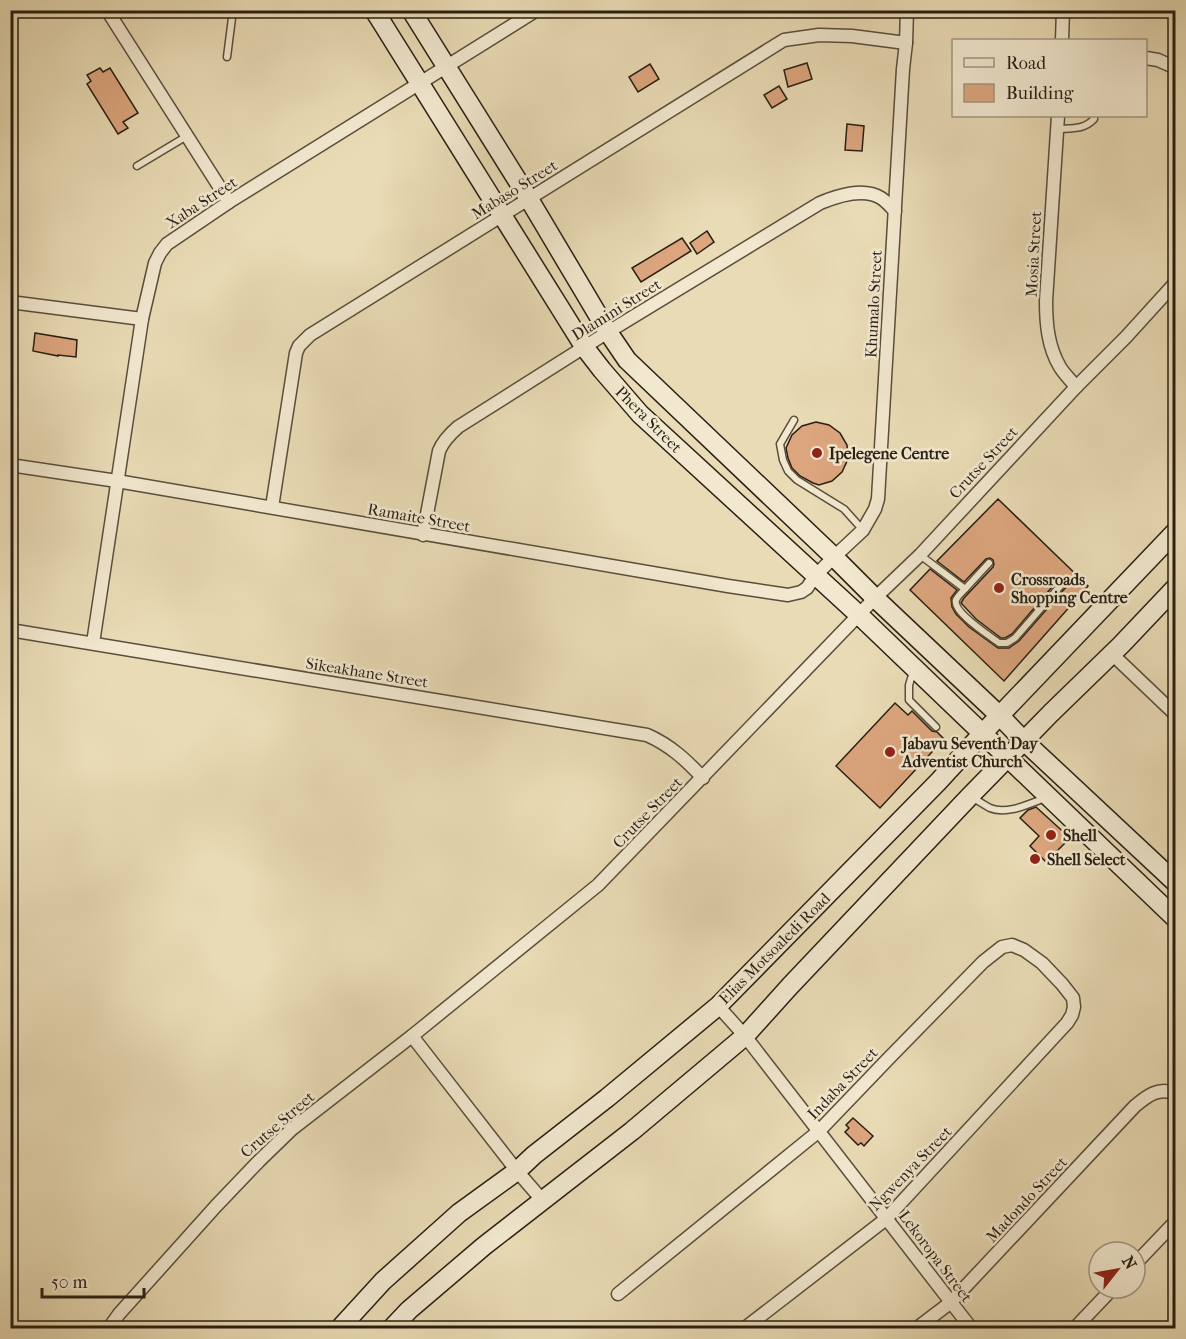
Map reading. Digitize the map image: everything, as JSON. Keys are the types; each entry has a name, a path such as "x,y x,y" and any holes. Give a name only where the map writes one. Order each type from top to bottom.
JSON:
{"main road":[{"name":"Phera Street","path":"375,10 585,348 609,379 640,414 859,615 1176,919"},
{"name":"Phera Street","path":"411,10 627,360 1024,741 1176,883"},
{"name":"Elias Motsoaledi Road","path":"339,1329 383,1281 459,1213 517,1171 718,1006 938,782 1176,531"},
{"path":"392,1329 409,1310 484,1246 632,1131 745,1036 966,800 1176,587"},
{"path":"938,782 966,800"},
{"path":"1089,836 1106,818"}],"street":[{"path":"107,10 229,202"},
{"name":"Xaba Street","path":"93,643 142,320 155,263 160,253 167,244 229,202 537,10"},
{"name":"Khumalo Street","path":"815,576 863,530 878,499 907,10"},
{"path":"1062,39 1063,10"},
{"name":"Mabaso Street","path":"272,507 296,353 299,346 310,335 784,40 819,35 852,36 906,43"},
{"path":"1147,58 1176,68"},
{"name":"Mosia Street","path":"1058,117 1046,319 1048,339 1060,368 1076,387"},
{"name":"Dlamini Street","path":"423,535 439,451 448,435 458,427 608,332 820,203 842,195 864,193 881,198 895,212"},
{"name":"Crutse Street","path":"109,1329 118,1314 216,1206 292,1129 412,1036 598,885 704,778 875,598 920,555 1176,282"},
{"path":"10,302 142,320"},
{"name":"Ramaite Street","path":"10,465 272,507 423,535 779,594 788,595 801,592 807,588 815,576"},
{"name":"Sikeakhane Street","path":"10,630 647,735 672,748 704,778"},
{"path":"1112,654 1176,715"},
{"name":"Indaba Street","path":"618,1294 819,1131 984,962 1002,947 1012,945 1024,950 1042,963 1073,998 1074,1007"},
{"name":"Lekoropa Street","path":"718,1006 745,1036 971,1329"},
{"name":"Ngwenya Street","path":"745,1329 886,1219 1058,1034 1072,1015 1074,1007"},
{"path":"412,1036 543,1201"},
{"name":"Madondo Street","path":"917,1329 950,1303 1135,1106 1157,1091 1169,1090 1176,1094"},
{"path":"1147,1251 1176,1221"},
{"path":"1075,1329 1102,1300"}],"lane":[{"path":"227,57 233,10"},
{"path":"1057,129 1082,128 1090,124 1094,117"},
{"path":"137,166 187,136"},
{"path":"794,420 780,444 788,471 796,480 844,509 863,530"},
{"path":"920,555 964,589"},
{"path":"989,563 964,589 956,600 956,606 961,614 999,643 1007,643 1015,638 1062,584"},
{"path":"914,669 909,685 909,700 936,727"},
{"path":"966,800 1000,810 1028,805 1047,797"}],"building":[{"path":"807,63 812,79 788,87 784,70"},
{"path":"650,64 659,79 638,92 629,77"},
{"path":"100,68 103,72 110,68 138,113 123,122 128,128 118,134 87,84 91,81 87,75"},
{"path":"779,86 787,99 772,108 764,95"},
{"path":"847,124 864,126 862,151 845,150"},
{"path":"707,231 714,242 697,254 690,243"},
{"path":"682,238 691,251 641,282 632,268"},
{"path":"35,333 77,340 76,357 33,351"},
{"name":"Ipelegene Centre","path":"816,422 829,425 840,433 847,445 848,459 842,472 832,481 819,485 800,476 792,468 786,448 792,435 802,426"},
{"name":"Crossroads Shopping Centre","path":"998,499 1088,586 1004,681 910,590 930,569 957,590 951,598 952,607 969,627 998,648 1009,648 1019,641 1066,587 1066,580 1058,580 1012,634 1001,638 976,619 961,603 993,567 993,560 986,559 964,582 937,561"},
{"name":"Jabavu Seventh Day Adventist Church","path":"895,703 908,715 912,711 932,731 937,732 944,739 880,808 836,766"},
{"path":"1036,807 1070,838 1046,862 1030,846 1039,836 1020,818 1028,810"},
{"path":"853,1118 873,1136 864,1146 861,1143 858,1145 845,1132 849,1128 846,1125"}],"place":[{"name":"Ipelegene Centre","path":"817,453"},
{"name":"Crossroads Shopping Centre","path":"999,588"},
{"name":"Jabavu Seventh Day Adventist Church","path":"890,752"},
{"name":"Shell","path":"1051,835"},
{"name":"Shell Select","path":"1035,859"}]}
